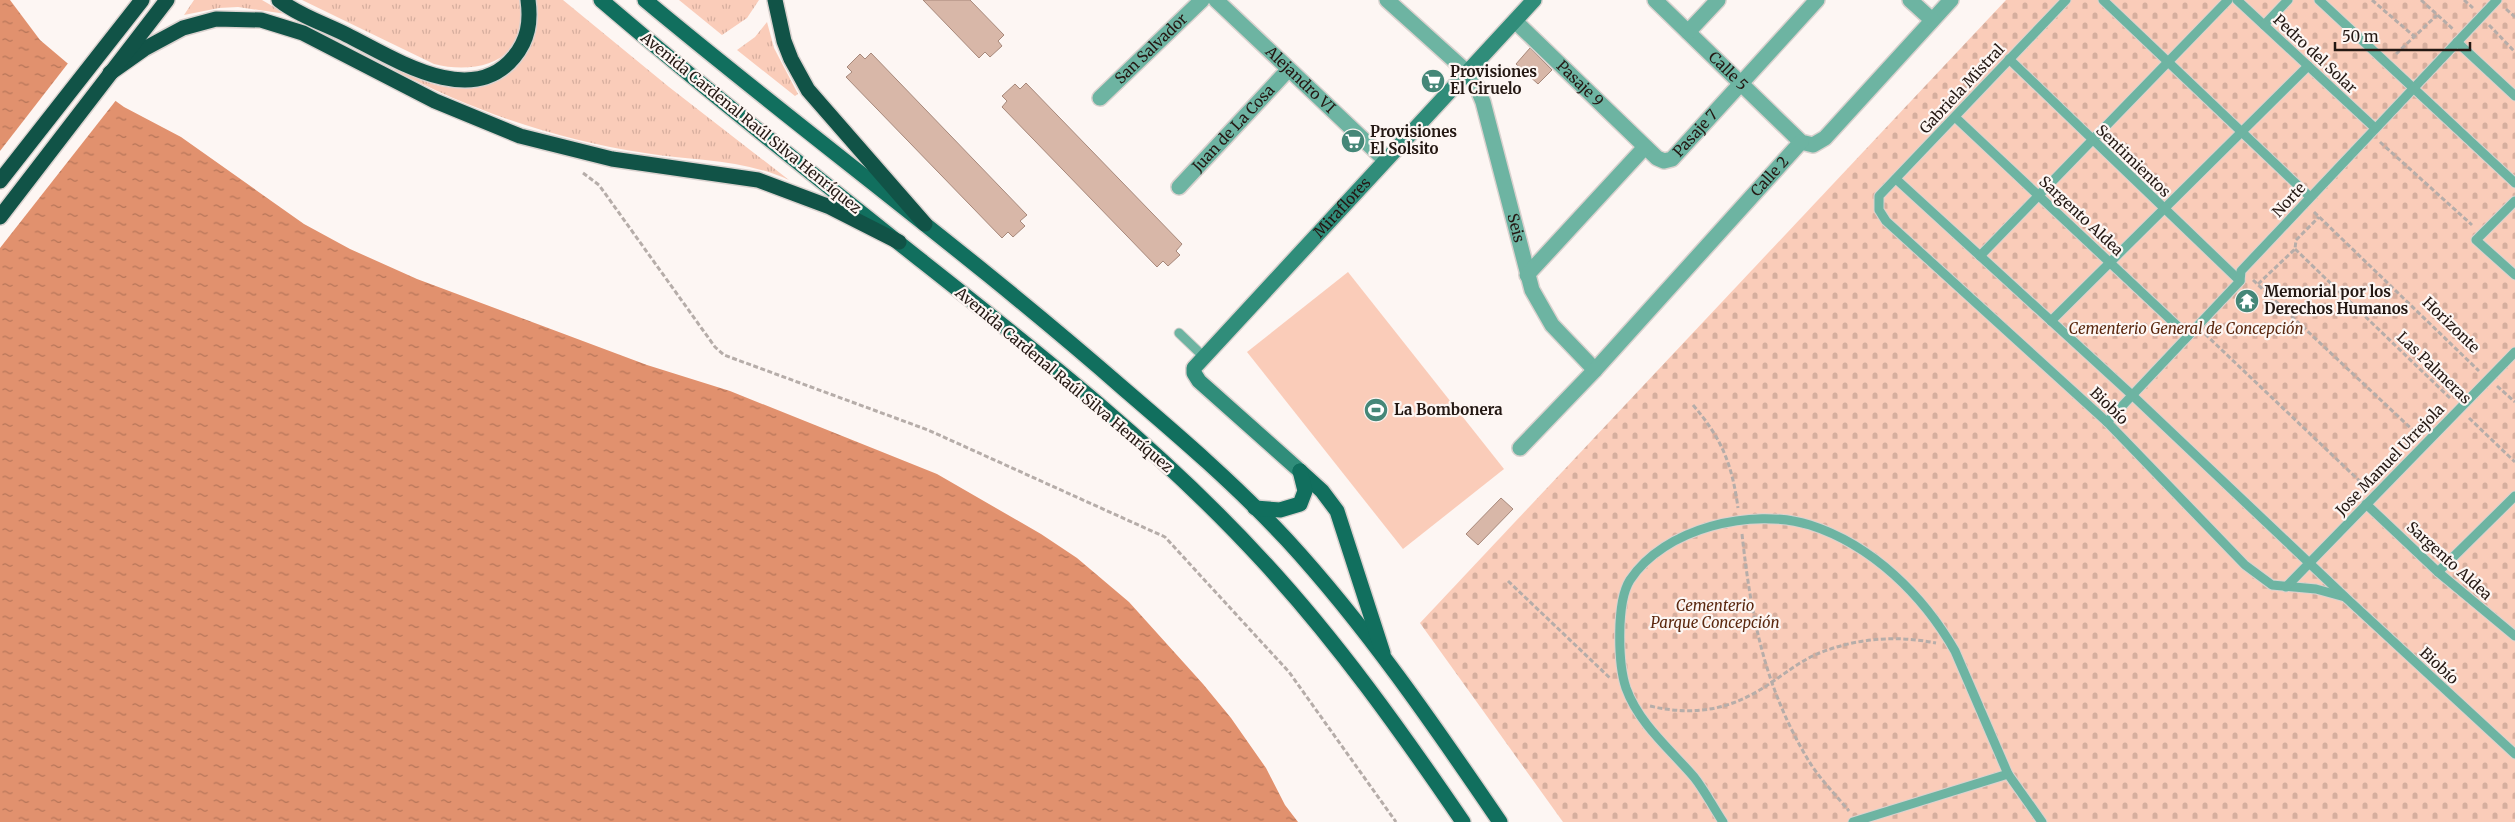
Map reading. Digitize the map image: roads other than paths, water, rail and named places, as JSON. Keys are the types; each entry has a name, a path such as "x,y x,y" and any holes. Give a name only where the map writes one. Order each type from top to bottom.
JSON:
{"highway":[{"path":"0,181 142,0"},
{"path":"0,217 167,0"},
{"path":"279,0 414,68 461,81 485,78 504,68 512,60 520,50 527,32 530,18 528,0"},
{"path":"775,0 784,40 791,59 808,90 925,224"},
{"path":"110,73 166,36 183,28 216,19 247,18 275,23 303,33 462,114 520,136 612,159 758,180 830,207 899,242"}],"main road":[{"name":"Avenida Cardenal Raúl Silva Henríquez","path":"601,0 1103,408 1190,487 1248,545 1334,642 1393,720 1463,822"},
{"name":"Avenida Cardenal Raúl Silva Henríquez","path":"645,0 925,224 1101,369 1255,508 1287,540 1419,705 1500,822"},
{"path":"1255,508 1280,510 1300,504 1305,491 1300,471"},
{"path":"1300,471 1322,490 1336,511 1387,664"}],"street":[{"name":"San Salvador","path":"1100,98 1202,0"},
{"name":"Alejandro VI","path":"1216,0 1385,160"},
{"name":"Seis","path":"1388,0 1467,72 1476,84 1483,102 1527,275 1537,302 1552,324 1595,370"},
{"name":"Miraflores","path":"1300,471 1199,382 1194,373 1194,368 1203,356 1534,0"},
{"name":"Calle 5","path":"1655,0 1802,142"},
{"path":"1688,32 1718,0"},
{"name":"Pasaje 7","path":"1645,147 1660,160 1672,159 1818,0"},
{"path":"1910,0 1932,20"},
{"path":"1802,142 1813,145 1822,142 1951,0"},
{"name":"Pasaje 9","path":"1515,21 1645,147"},
{"name":"Juan de La Cosa","path":"1178,187 1288,70"},
{"name":"Calle 2","path":"1520,448 1595,370 1802,142"},
{"path":"1527,275 1645,147"}],"lane":[{"name":"Gabriela Mistral","path":"1879,196 2066,0"},
{"path":"2104,0 2241,131 2308,200"},
{"path":"1980,256 2228,0"},
{"name":"Pedro del Solar","path":"2237,0 2308,66 2373,131"},
{"path":"2264,25 2288,0"},
{"path":"2319,0 2515,183"},
{"name":"Norte","path":"2240,281 2241,271 2497,0"},
{"path":"2460,39 2515,96"},
{"name":"Sentimientos","path":"2009,59 2092,141 2240,281"},
{"path":"2051,321 2308,66"},
{"name":"Sargento Aldea","path":"1955,117 2188,336"},
{"name":"Biobío","path":"1896,179 2132,395 2345,597 2515,754"},
{"name":"Biobío","path":"1879,196 1879,210 1886,221 2107,422 2245,564 2272,585 2316,589 2345,597"},
{"path":"2515,201 2479,238 2515,275"},
{"path":"2107,422 2240,281"},
{"path":"1179,333 1203,356"},
{"name":"Jose Manuel Urrejola","path":"2286,587 2515,352"},
{"path":"2438,572 2515,496"},
{"name":"Sargento Aldea","path":"2366,504 2438,572 2515,636"},
{"path":"1723,822 1696,779 1647,724 1630,697 1621,666 1621,610 1628,582 1643,563 1662,546 1708,527 1740,521 1783,519 1809,525 1859,548 1906,585 1946,636 1955,651 2008,774 2042,822"},
{"path":"1855,821 2008,774"}],"water":[{"path":"0,0 10,0 40,40 92,84 124,107 181,137 304,224 350,249 417,279 647,365 730,391 937,474 1041,534 1077,558 1129,602 1203,684 1231,718 1266,768 1285,805 1298,822 0,822"}],"place":[{"name":"Provisiones El Ciruelo","path":"1433,81"},
{"name":"Provisiones El Solsito","path":"1353,141"},
{"name":"Memorial por los Derechos Humanos","path":"2247,301"},
{"name":"La Bombonera","path":"1376,410"}],"park label":[{"name":"Cementerio General de Concepción","path":"2186,329"},
{"name":"Cementerio Parque Concepción","path":"1715,614"}]}
